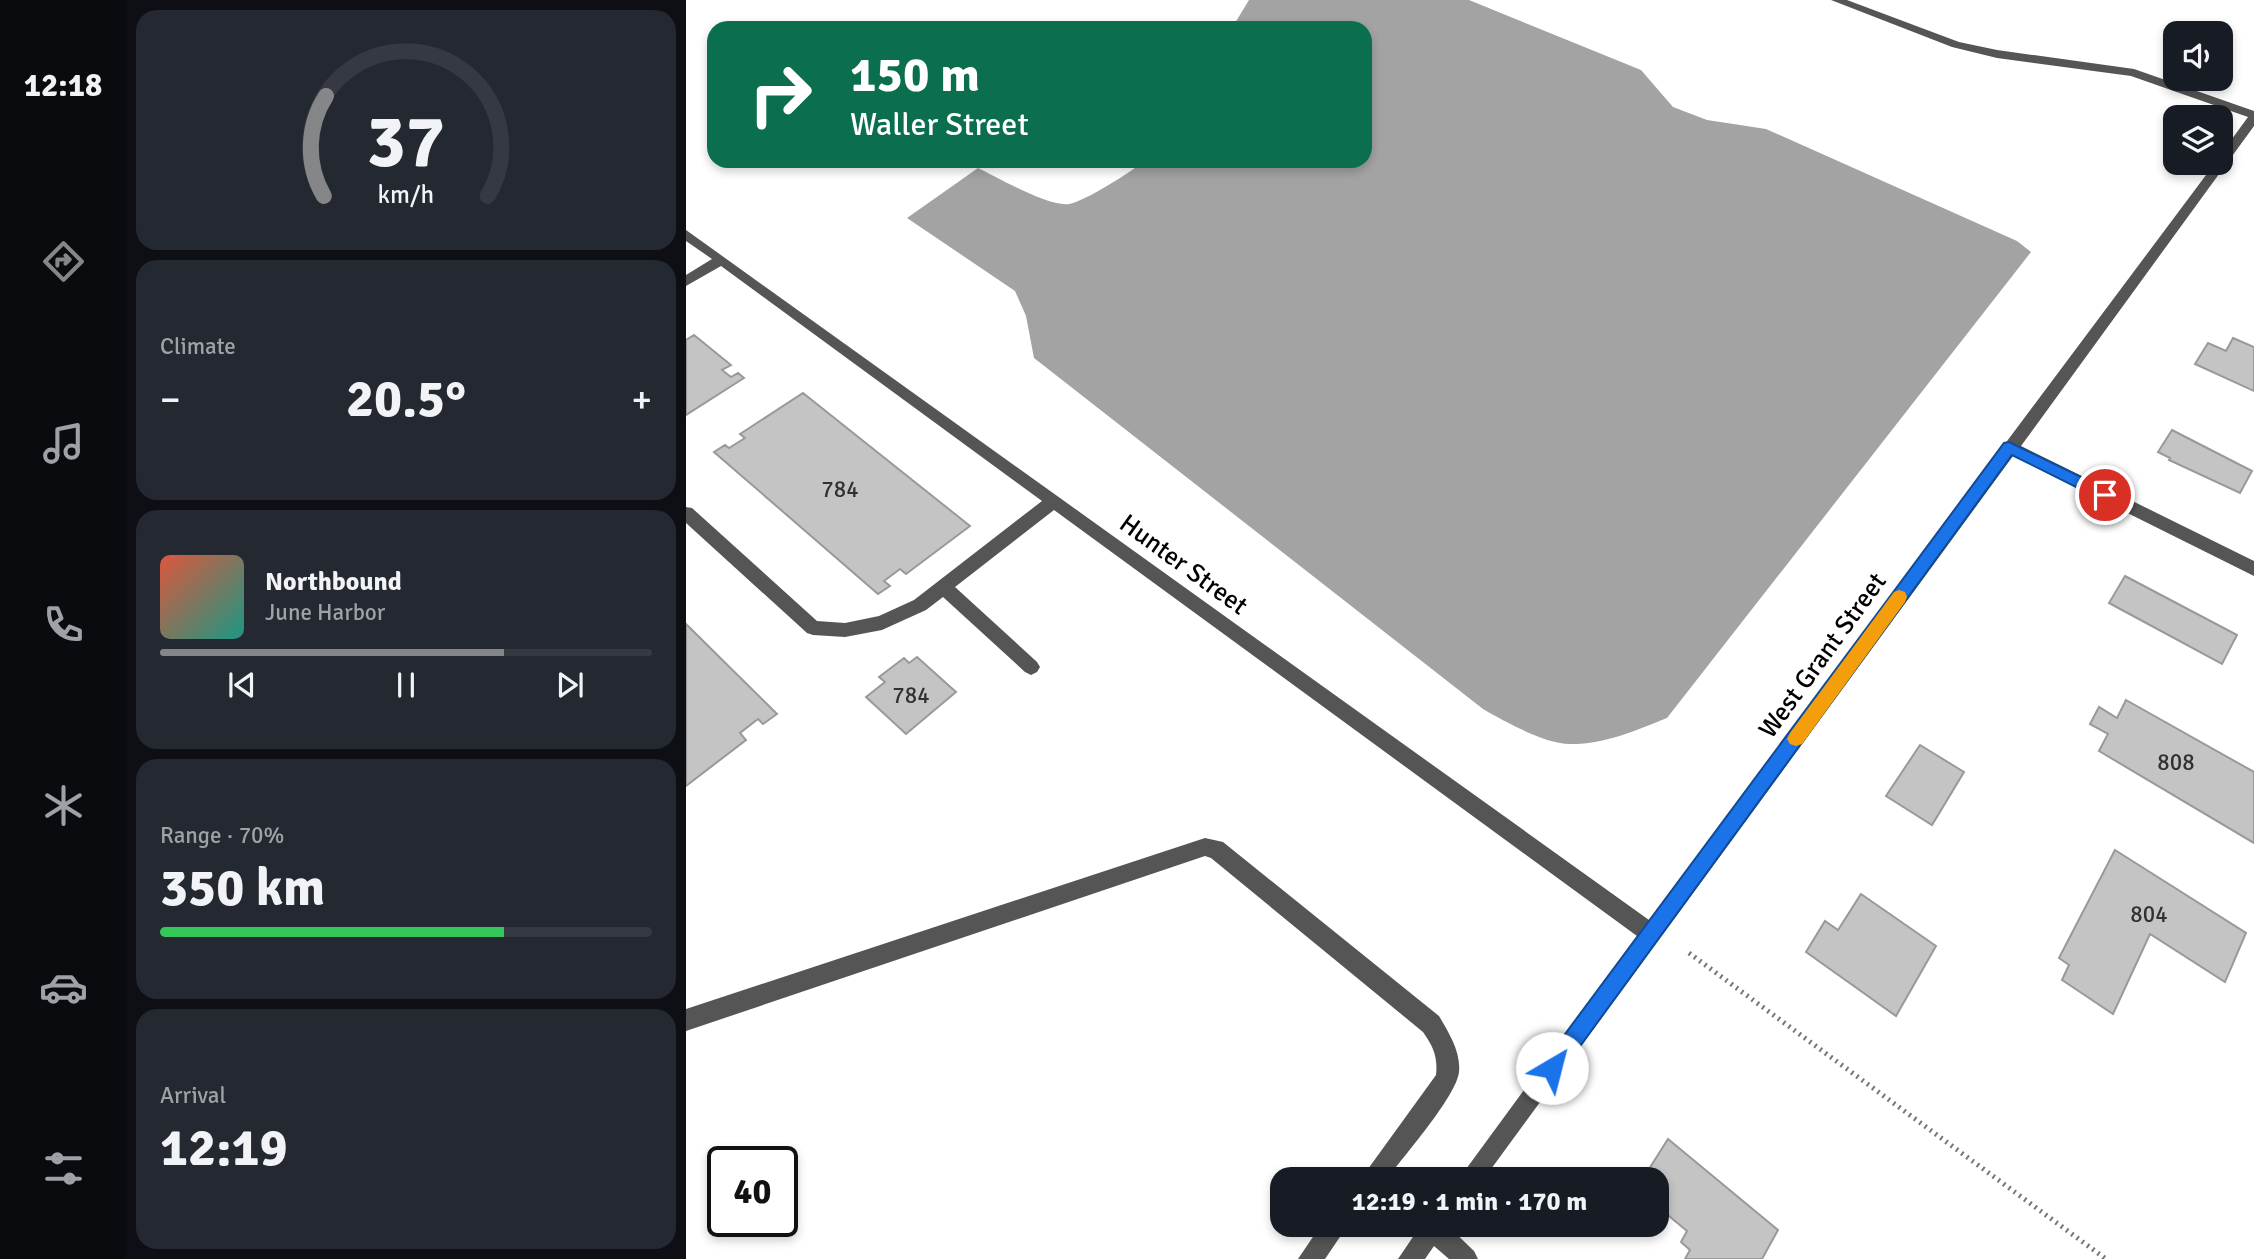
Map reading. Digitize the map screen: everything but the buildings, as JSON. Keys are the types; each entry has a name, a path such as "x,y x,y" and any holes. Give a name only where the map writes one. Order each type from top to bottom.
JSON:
{"street":[{"path":"1837,0 1956,45 1997,54 2134,73 2254,116"},
{"name":"West Grant Street","path":"2233,146 2254,116"},
{"name":"West Grant Street","path":"1479,1167 2212,175"},
{"name":"Hunter Street","path":"686,234 1652,935"},
{"path":"686,281 722,260"},
{"path":"2009,447 2254,569"},
{"path":"686,513 813,628 845,630 883,623 920,605 1053,501"},
{"path":"945,587 1031,667"},
{"path":"686,1020 1205,847 1216,849 1431,1024 1446,1046 1450,1065 1446,1080 1381,1167"},
{"path":"1310,1259 1327,1237"},
{"path":"1410,1259 1426,1237"},
{"path":"1445,1237 1466,1259"}],"path":[{"path":"1689,953 2106,1259"}],"shaded area":[{"path":"1249,0 1469,0 1641,70 1673,107 1707,120 1766,129 2017,241 2031,252 1667,718 1606,740 1581,744 1558,742 1535,735 1483,709 1034,358 1026,316 1015,291 907,218 978,168 1036,196 1060,204 1069,204 1097,192 1135,168 1372,168 1372,21 1236,21"}],"slow traffic":[{"path":"1796,739 1899,597"}],"route":[{"path":"1552,1068 2009,447 2105,495"}]}
